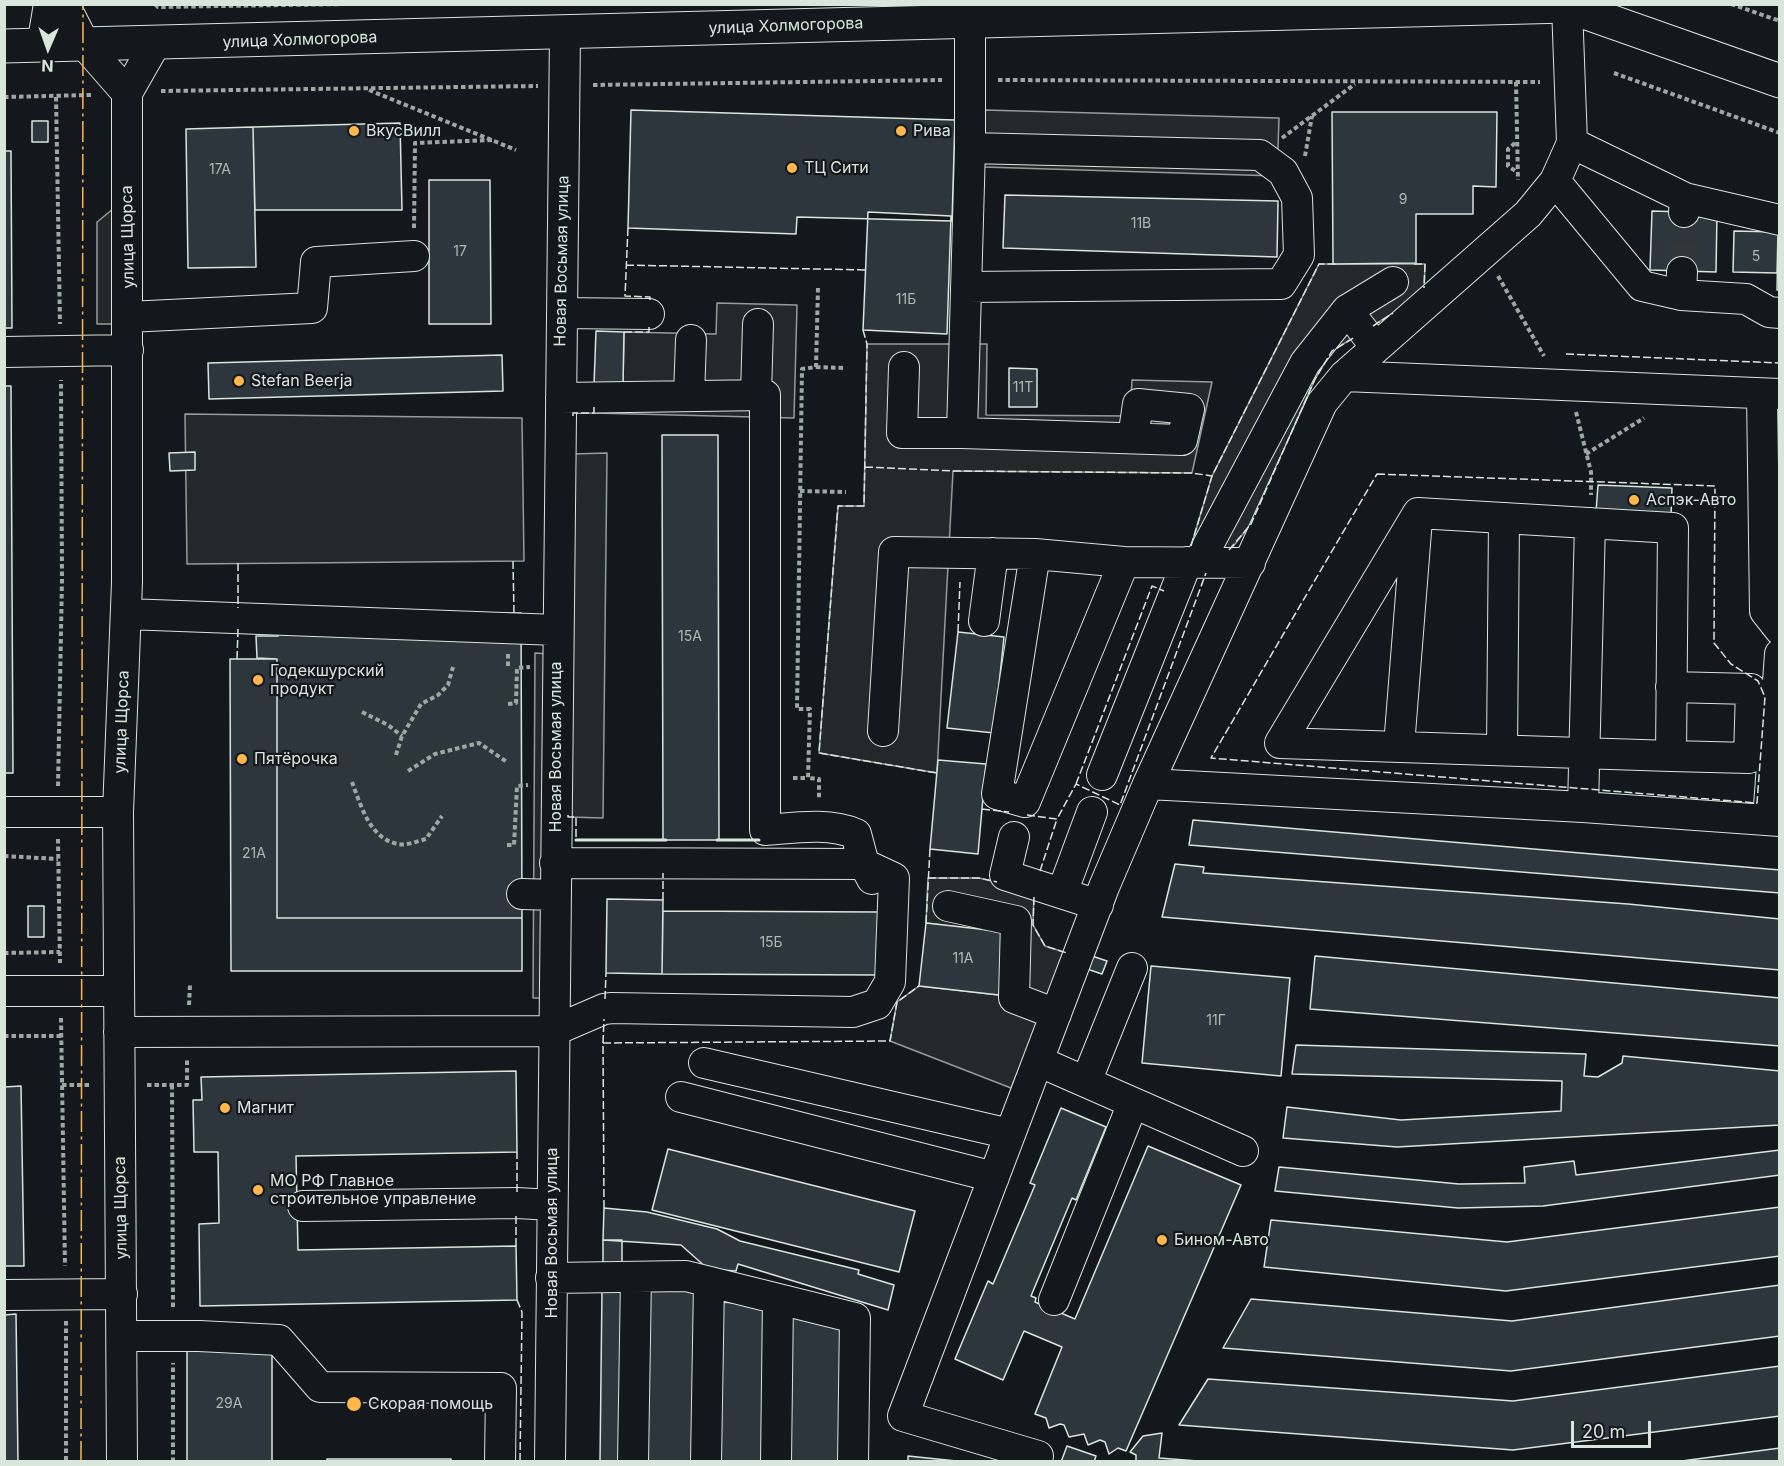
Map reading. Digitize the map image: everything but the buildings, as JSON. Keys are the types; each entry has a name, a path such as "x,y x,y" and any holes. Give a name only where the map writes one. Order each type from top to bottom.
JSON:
{"main road":[{"name":"улица Холмогорова","path":"4,46 970,22 1160,11 1568,5"},
{"path":"1568,5 1779,81"}],"street":[{"path":"42,46 49,4"},
{"path":"64,4 85,45 127,93 155,44"},
{"path":"1038,1456 903,1416 1098,905 1148,784 1322,403 1344,375 1528,214 1554,181 1572,143 1568,5"},
{"path":"962,433 970,148 970,22"},
{"name":"Новая Восьмая улица","path":"550,1461 565,32"},
{"name":"улица Щорса","path":"122,1461 118,813 126,614 127,93"},
{"path":"1572,143 1685,205 1779,220"},
{"path":"966,287 1281,284 1299,255 1297,198 1283,172 1260,155 970,148"},
{"path":"1554,181 1642,286 1682,283 1746,299 1768,312 1779,313"},
{"path":"128,317 312,308 316,262 414,256"},
{"path":"1102,775 1193,562 1305,363 1347,310 1393,282"},
{"path":"1347,310 1376,347"},
{"path":"562,313 650,314"},
{"path":"756,395 758,324"},
{"path":"689,396 691,340"},
{"path":"4,352 128,350"},
{"path":"904,367 902,433 1133,438"},
{"path":"1344,375 1771,394 1765,610 1779,630"},
{"path":"561,398 765,395 765,830 845,829 856,834 864,864 885,903"},
{"path":"1418,513 1673,528 1671,756"},
{"path":"1418,513 1280,743 1749,758 1751,689 1671,687"},
{"path":"1399,746 1418,513"},
{"path":"1502,750 1504,518"},
{"path":"1583,807 1590,523"},
{"path":"884,731 894,552 1035,554 1124,562 1250,563"},
{"path":"984,621 993,553"},
{"path":"1035,554 997,794 1024,802 1124,562"},
{"path":"126,614 557,630"},
{"path":"1148,784 1583,807 1774,821 1779,654"},
{"path":"4,812 118,813"},
{"path":"1062,894 1092,812"},
{"path":"1014,837 1005,875 1098,905"},
{"path":"119,1032 553,1031 604,1009 853,1012 877,1004 890,982 894,878 864,864 555,863"},
{"path":"522,894 555,895"},
{"path":"948,906 1016,921 1014,998 1056,1014"},
{"path":"1086,1082 1132,968"},
{"path":"4,991 118,990"},
{"path":"1038,1061 1243,1151"},
{"path":"704,1064 1011,1134"},
{"path":"681,1097 994,1177"},
{"path":"1054,1300 1133,1103"},
{"path":"303,1206 517,1203 552,1205"},
{"path":"551,1278 686,1276 855,1318 853,1461"},
{"path":"633,1461 636,1277"},
{"path":"706,1461 709,1282"},
{"path":"4,1295 122,1294"},
{"path":"776,1461 778,1299"},
{"path":"122,1336 279,1340 320,1386 501,1388 500,1461"}],"path":[{"path":"155,4 158,7 348,4"},
{"path":"1731,4 1779,21"},
{"path":"1614,73 1779,134"},
{"path":"4,97 365,88 971,80 1540,82"},
{"path":"1516,82 1518,164"},
{"path":"1260,155 1357,83"},
{"path":"365,88 516,150"},
{"path":"56,97 61,352 62,580 57,812 66,1295 66,1461"},
{"path":"414,256 416,143 492,140"},
{"path":"1516,142 1508,149 1508,166 1518,172"},
{"path":"1488,283 1498,276"},
{"path":"816,367 818,288"},
{"path":"818,828 819,779 807,778 810,709 797,709 802,369 844,368"},
{"path":"1586,454 1654,411"},
{"path":"800,491 846,492"},
{"path":"396,755 402,736 421,704 448,685 453,667"},
{"path":"508,704 516,703 518,668 530,667"},
{"path":"362,712 388,725 402,736"},
{"path":"408,771 435,754 479,743 507,762"},
{"path":"352,782 362,808 379,837 400,845 426,839 442,816"},
{"path":"507,845 514,845 517,786 528,785"},
{"path":"4,856 58,859"},
{"path":"4,953 60,951"},
{"path":"4,1036 61,1036"},
{"path":"172,1085 173,1461"}],"shaded area":[{"path":"984,110 1279,118 1277,176 983,167"},
{"path":"119,204 120,324 97,324 97,222"},
{"path":"1319,264 1425,264 1424,294 1332,351 1315,379 1251,524 1231,549 1188,556 1212,476"},
{"path":"717,303 797,305 794,418 594,413 594,385 623,385 624,332 716,334"},
{"path":"867,344 987,344 986,415 1130,416 1132,380 1212,382 1192,473 953,471 937,773 819,753 838,506 864,506"},
{"path":"185,414 522,418 524,561 187,564"},
{"path":"607,453 603,818 568,817 572,454"},
{"path":"535,653 551,654 549,998 533,998"},
{"path":"928,878 979,878 1034,891 1033,925 1045,946 1067,953 1011,1088 890,1041 897,1002 919,986 999,995 1006,933 926,923"}],"tunnel":[{"path":"1682,272 1684,212"}],"fence":[{"path":"628,228 625,296 650,297 650,303"},
{"path":"1191,546 1212,476 1319,264 1336,264"},
{"path":"1414,264 1425,264 1424,288"},
{"path":"626,265 865,270"},
{"path":"1373,326 1393,313"},
{"path":"624,332 649,332 649,324"},
{"path":"863,330 867,344 864,506 838,506 819,753 937,773"},
{"path":"1229,550 1251,524 1315,379 1332,351 1355,337"},
{"path":"1566,354 1780,363"},
{"path":"573,416 573,413 594,413 594,407"},
{"path":"865,467 953,471 1192,473 1212,476"},
{"path":"1377,474 1715,486 1714,643 1731,664 1758,681 1765,697 1757,803 1211,758 1377,474"},
{"path":"513,561 514,615"},
{"path":"238,563 238,608"},
{"path":"1027,815 1057,819 1076,784 1120,805 1206,573"},
{"path":"958,632 960,582"},
{"path":"1076,784 1152,586 1164,591"},
{"path":"237,659 238,629"},
{"path":"982,809 1009,812"},
{"path":"568,815 568,817 576,817 576,840"},
{"path":"1040,871 1057,819"},
{"path":"926,923 930,849"},
{"path":"663,873 663,900"},
{"path":"928,878 979,878 997,882"},
{"path":"1034,897 1033,925 1045,946 1067,953"},
{"path":"605,999 606,973"},
{"path":"604,1208 603,1043 890,1041 897,1002 919,986"},
{"path":"603,1043 604,1019"},
{"path":"517,1152 517,1192"},
{"path":"516,1213 516,1246"},
{"path":"517,1300 522,1312 520,1462"}],"wall":[{"path":"576,840 666,840"},
{"path":"717,840 759,840"}],"power":[{"path":"81,1462 83,4"}],"place":[{"name":"ВкусВилл","path":"354,131"},
{"name":"Рива","path":"901,131"},
{"name":"ТЦ Сити","path":"792,168"},
{"name":"Stefan Beerja","path":"239,381"},
{"name":"Аспэк-Авто","path":"1634,500"},
{"name":"Годекшурский продукт","path":"258,680"},
{"name":"Пятёрочка","path":"242,759"},
{"name":"Магнит","path":"225,1108"},
{"name":"МО РФ Главное строительное управление","path":"258,1190"},
{"name":"Бином-Авто","path":"1162,1240"},
{"name":"Скорая помощь","path":"354,1404"}]}
